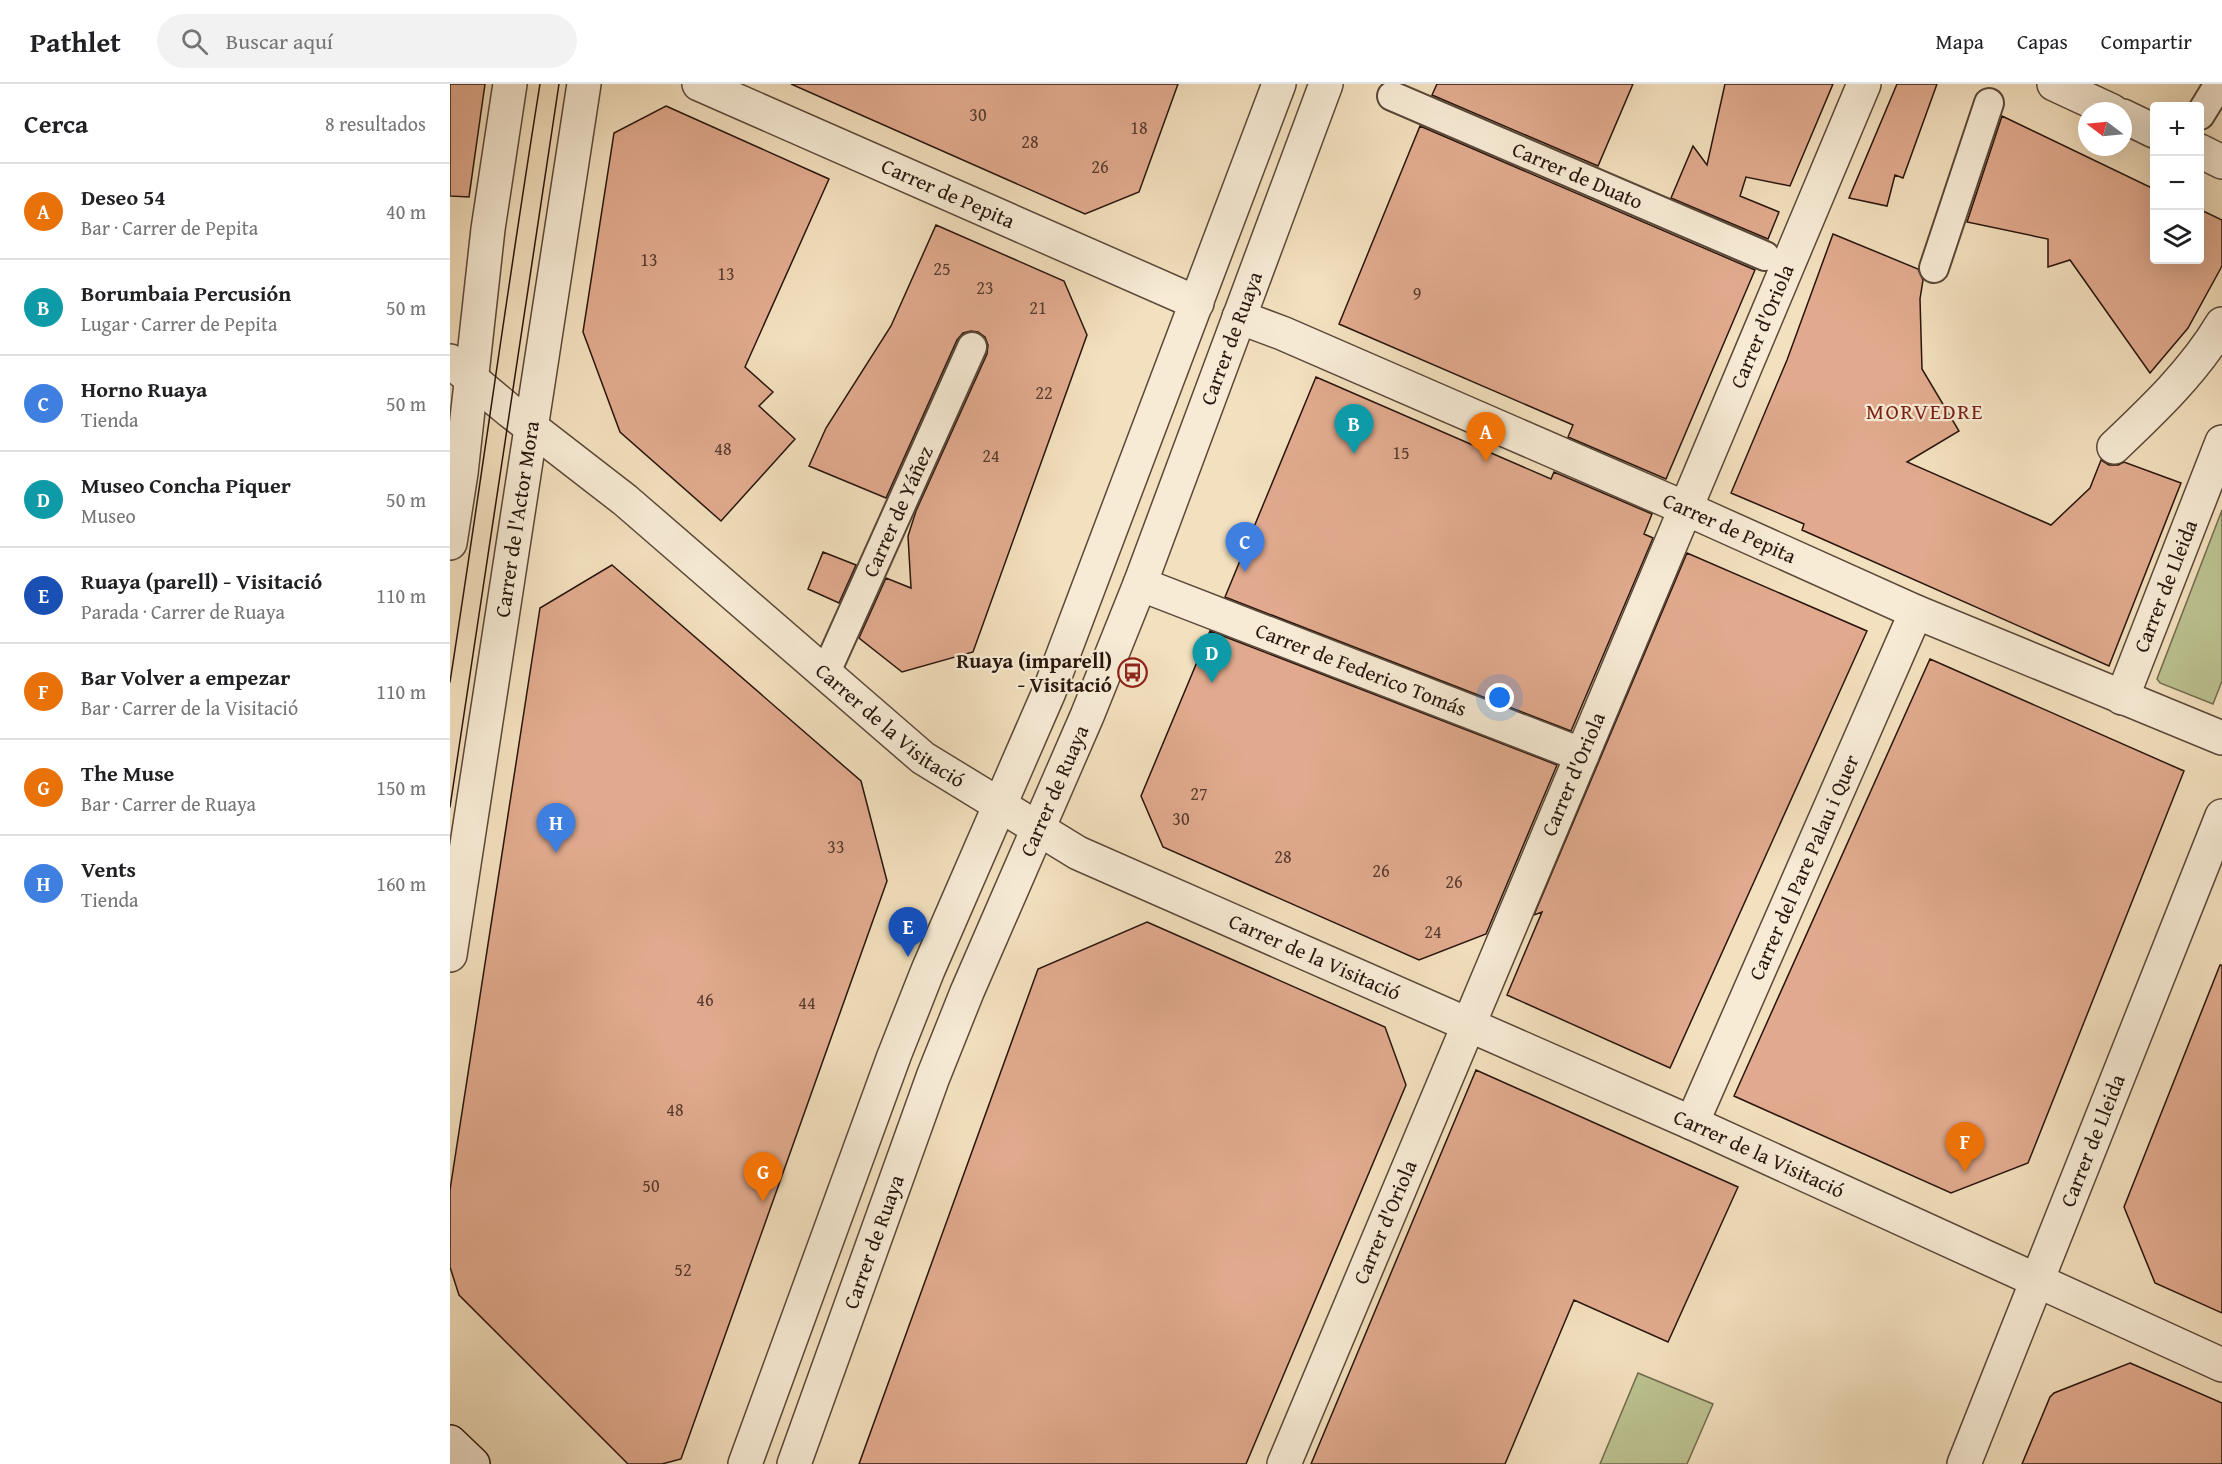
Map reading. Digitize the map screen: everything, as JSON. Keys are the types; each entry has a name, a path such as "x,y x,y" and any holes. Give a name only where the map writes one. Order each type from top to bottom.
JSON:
{"street":[{"path":"450,543 461,473 461,369 488,229 510,84"},
{"name":"Carrer de l'Actor Mora","path":"450,956 584,84"},
{"name":"Carrer de Pepita","path":"699,84 1197,303"},
{"name":"Carrer de Ruaya","path":"744,1462 894,1056 928,970 1049,692 1279,84"},
{"name":"Carrer de Ruaya","path":"795,1464 933,1077 1087,716 1140,584 1326,84"},
{"name":"Carrer d'Oriola","path":"1284,1464 1864,84"},
{"path":"2054,84 2093,102"},
{"path":"2204,107 2219,84"},
{"name":"Carrer de Duato","path":"1392,96 1765,256"},
{"path":"1935,268 1989,103"},
{"path":"2132,120 2150,128"},
{"path":"2204,153 2222,162"},
{"name":"Carrer de Pepita","path":"1239,317 1282,333 1687,509 1916,612 2222,738"},
{"path":"2114,447 2164,400 2218,342"},
{"name":"Carrer de Yáñez","path":"825,674 972,347"},
{"name":"Carrer de la Visitació","path":"461,369 498,401 625,500 923,758 1038,828 1095,860 1692,1123 2222,1365"},
{"name":"Carrer de Lleida","path":"2122,698 2222,442"},
{"name":"Carrer de Federico Tomás","path":"1140,584 1582,755"},
{"name":"Carrer del Pare Palau i Quer","path":"1692,1123 1916,612"},
{"name":"Carrer de Lleida","path":"1964,1464 2222,816"},
{"path":"450,1443 473,1464"}],"green space":[{"path":"2222,510 2222,681 2213,704 2160,683 2157,679"},
{"path":"1638,1373 1713,1404 1687,1464 1600,1464"}],"building":[{"path":"450,84 485,84 469,197 450,196"},
{"path":"791,84 1178,84 1139,192 1085,214"},
{"path":"1437,84 1633,84 1598,166 1432,95"},
{"path":"1725,84 1833,84 1790,186 1746,177 1740,196 1779,212 1768,239 1671,198 1693,146 1707,165"},
{"path":"1897,84 1937,84 1903,178 1895,175 1887,206 1849,198"},
{"path":"666,106 829,179 745,367 773,392 759,406 795,439 721,521 620,432 583,332 614,133"},
{"path":"2002,116 2078,152 2078,156 2085,156 2150,187 2150,264 2204,264 2204,211 2222,220 2222,266 2188,328 2150,373 2070,260 2048,267 2048,239 1967,222"},
{"path":"1420,126 1755,270 1666,479 1568,437 1573,425 1339,324"},
{"path":"936,225 1064,281 1087,335 973,652 902,672 859,638 886,578 911,588 908,536 916,511 987,354 988,345 985,337 978,332 971,331 963,333 957,340 886,498 809,466 826,428 891,326"},
{"path":"1833,234 1918,269 1923,280 1920,299 1922,369 1959,431 1907,462 2051,525 2090,488 2101,460 2109,465 2124,462 2181,483 2109,666 1802,530 1804,524 1731,493 1787,360"},
{"path":"1316,377 1551,479 1554,472 1652,514 1644,534 1653,538 1571,731 1225,597"},
{"path":"823,552 856,565 839,603 808,589"},
{"path":"1687,553 1867,631 1670,1068 1507,995 1542,912 1534,915"},
{"path":"612,565 861,781 887,881 681,1459 662,1464 628,1464 459,1295 450,1267 450,1190 540,608"},
{"path":"1210,631 1557,765 1486,934 1419,960 1163,847 1141,796"},
{"path":"1930,659 2184,771 2028,1163 1951,1193 1734,1096"},
{"path":"1147,922 1385,1027 1406,1085 1246,1464 859,1464 1038,969"},
{"path":"2220,965 2222,965 2222,1313 2155,1283 2124,1207"},
{"path":"1476,1070 1738,1187 1668,1342 1574,1300 1505,1464 1311,1464"},
{"path":"2130,1363 2222,1403 2222,1464 2022,1464 2050,1397 2054,1393"}],"tram line":[{"path":"450,682 540,84"},
{"path":"450,807 559,84"}],"place":[{"name":"Borumbaia Percusión","path":"1354,454"},
{"name":"Deseo 54","path":"1486,462"},
{"name":"Horno Ruaya","path":"1245,572"},
{"name":"Ruaya (imparell) - Visitació","path":"1133,673"},
{"name":"Museo Concha Piquer","path":"1212,683"},
{"name":"Vents","path":"556,853"},
{"name":"Ruaya (parell) - Visitació","path":"908,957"},
{"name":"Bar Volver a empezar","path":"1965,1172"},
{"name":"The Muse","path":"763,1202"}],"district":[{"name":"MORVEDRE","path":"1925,411"}]}
